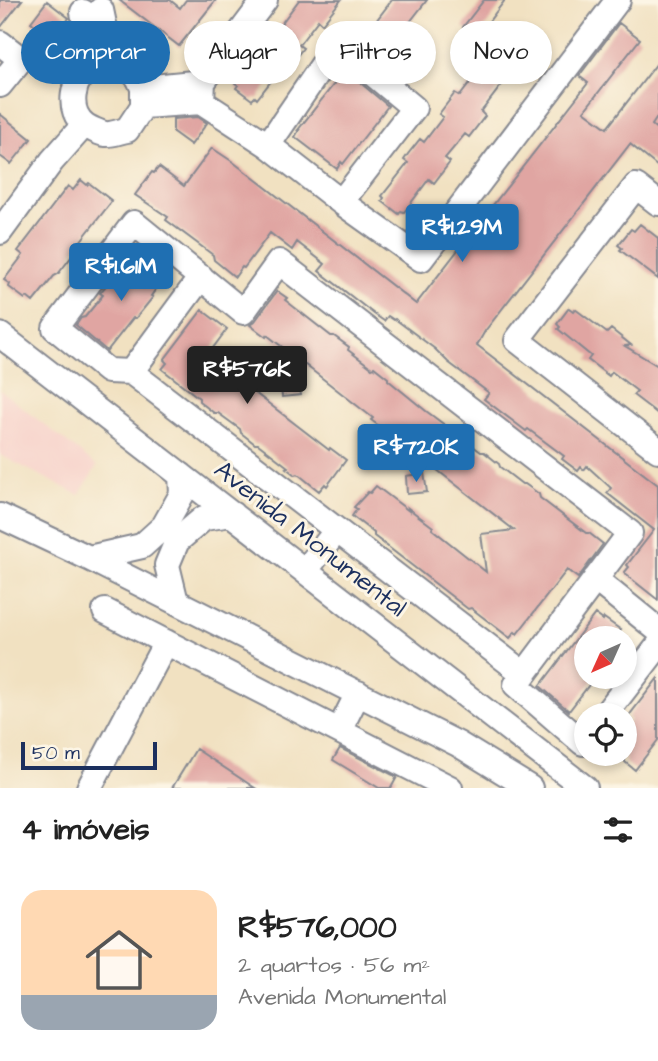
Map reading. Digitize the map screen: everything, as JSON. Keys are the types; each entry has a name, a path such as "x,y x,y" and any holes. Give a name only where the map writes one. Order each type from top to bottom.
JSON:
{"street":[{"path":"203,92 265,0"},
{"path":"143,97 203,92 341,202 421,259 618,0"},
{"path":"0,43 21,59 0,85"},
{"path":"268,145 337,44 414,108 341,202"},
{"path":"76,84 72,97 77,114 84,125 107,134 127,130 143,97 140,84"},
{"path":"0,232 52,161 84,125"},
{"path":"658,202 636,186 517,340 658,450"},
{"path":"524,674 131,372 108,371 55,328 134,223 243,312 279,262 630,533 516,685 574,735"},
{"path":"131,372 201,277"},
{"name":"Avenida Monumental","path":"0,335 585,788"},
{"path":"89,558 142,545 149,539 163,526 182,494 181,475"},
{"path":"176,602 167,565 177,541 204,518 232,514"},
{"path":"0,516 458,744 530,788"},
{"path":"299,566 330,525"},
{"path":"595,579 658,629"},
{"path":"105,611 450,788"},
{"path":"89,788 166,642"},
{"path":"614,703 658,646"},
{"path":"338,731 358,693"}],"shaded area":[{"path":"0,390 97,466 79,495 0,455"}],"building":[{"path":"0,0 22,0 0,28"},
{"path":"119,0 170,0 180,8 186,0 216,0 199,21 184,21 184,40 179,46 170,39 170,21 146,21"},
{"path":"299,0 341,0 324,21 315,21 301,42 301,21 283,21"},
{"path":"392,0 427,0 411,21 376,21"},
{"path":"484,0 505,0 489,21 468,21"},
{"path":"47,1 69,18 67,21 32,21"},
{"path":"619,23 640,39 584,111 607,128 658,62 658,116 652,125 658,130 658,167 630,144 485,331 477,345 658,485 658,600 624,573 629,567 627,565 654,530 607,493 611,488 587,466 578,471 562,459 564,456 484,399 489,393 435,349 395,319 388,316 384,321 319,271 325,264 297,242 292,250 270,233 235,277 214,260 213,255 166,220 168,217 135,195 159,167 184,186 212,148 416,304 588,83 579,76"},
{"path":"269,84 257,99 255,97 252,100 236,88 238,85"},
{"path":"334,84 362,84 388,106 337,169 295,137"},
{"path":"469,84 502,84 481,112 485,116 469,137 465,134 445,158 450,162 434,183 429,179 404,212 399,214 382,201 382,196 408,163 404,160 408,154 420,139 424,142 443,117 439,114 455,93 460,96"},
{"path":"0,114 31,139 11,164 0,156"},
{"path":"198,117 207,123 191,145 173,132 173,119"},
{"path":"81,180 112,201 58,274 33,302 27,297 25,299 4,280 23,255 18,251 68,186 73,190"},
{"path":"640,224 658,238 658,279 620,250 622,248 618,245 631,229 634,231"},
{"path":"133,256 158,272 156,274 163,279 151,296 153,297 107,351 76,325"},
{"path":"277,291 426,411 603,544 578,578 567,570 517,634 515,632 510,638 471,608 468,609 352,516 357,509 354,507 376,486 433,527 432,529 486,572 481,534 514,530 388,429 386,431 371,420 373,418 267,335 266,337 250,325"},
{"path":"569,308 573,311 575,309 607,333 611,329 631,345 625,346 658,366 658,414 633,395 637,391 612,372 609,376 588,360 591,356 558,329 560,327 557,324"},
{"path":"202,310 227,329 207,356 329,450 330,448 346,460 327,486 325,484 319,491 298,474 295,475 162,369 167,363 164,360"},
{"path":"298,376 301,395 282,397 280,378"},
{"path":"424,473 427,492 407,494 406,476"},
{"path":"595,614 615,626 586,626"},
{"path":"574,641 574,690 585,690 569,711 540,686"},
{"path":"658,678 658,740 635,770 630,766 637,766 637,705"},
{"path":"340,748 397,777 391,788 379,788 333,760"},
{"path":"196,749 255,788 172,788"}]}
